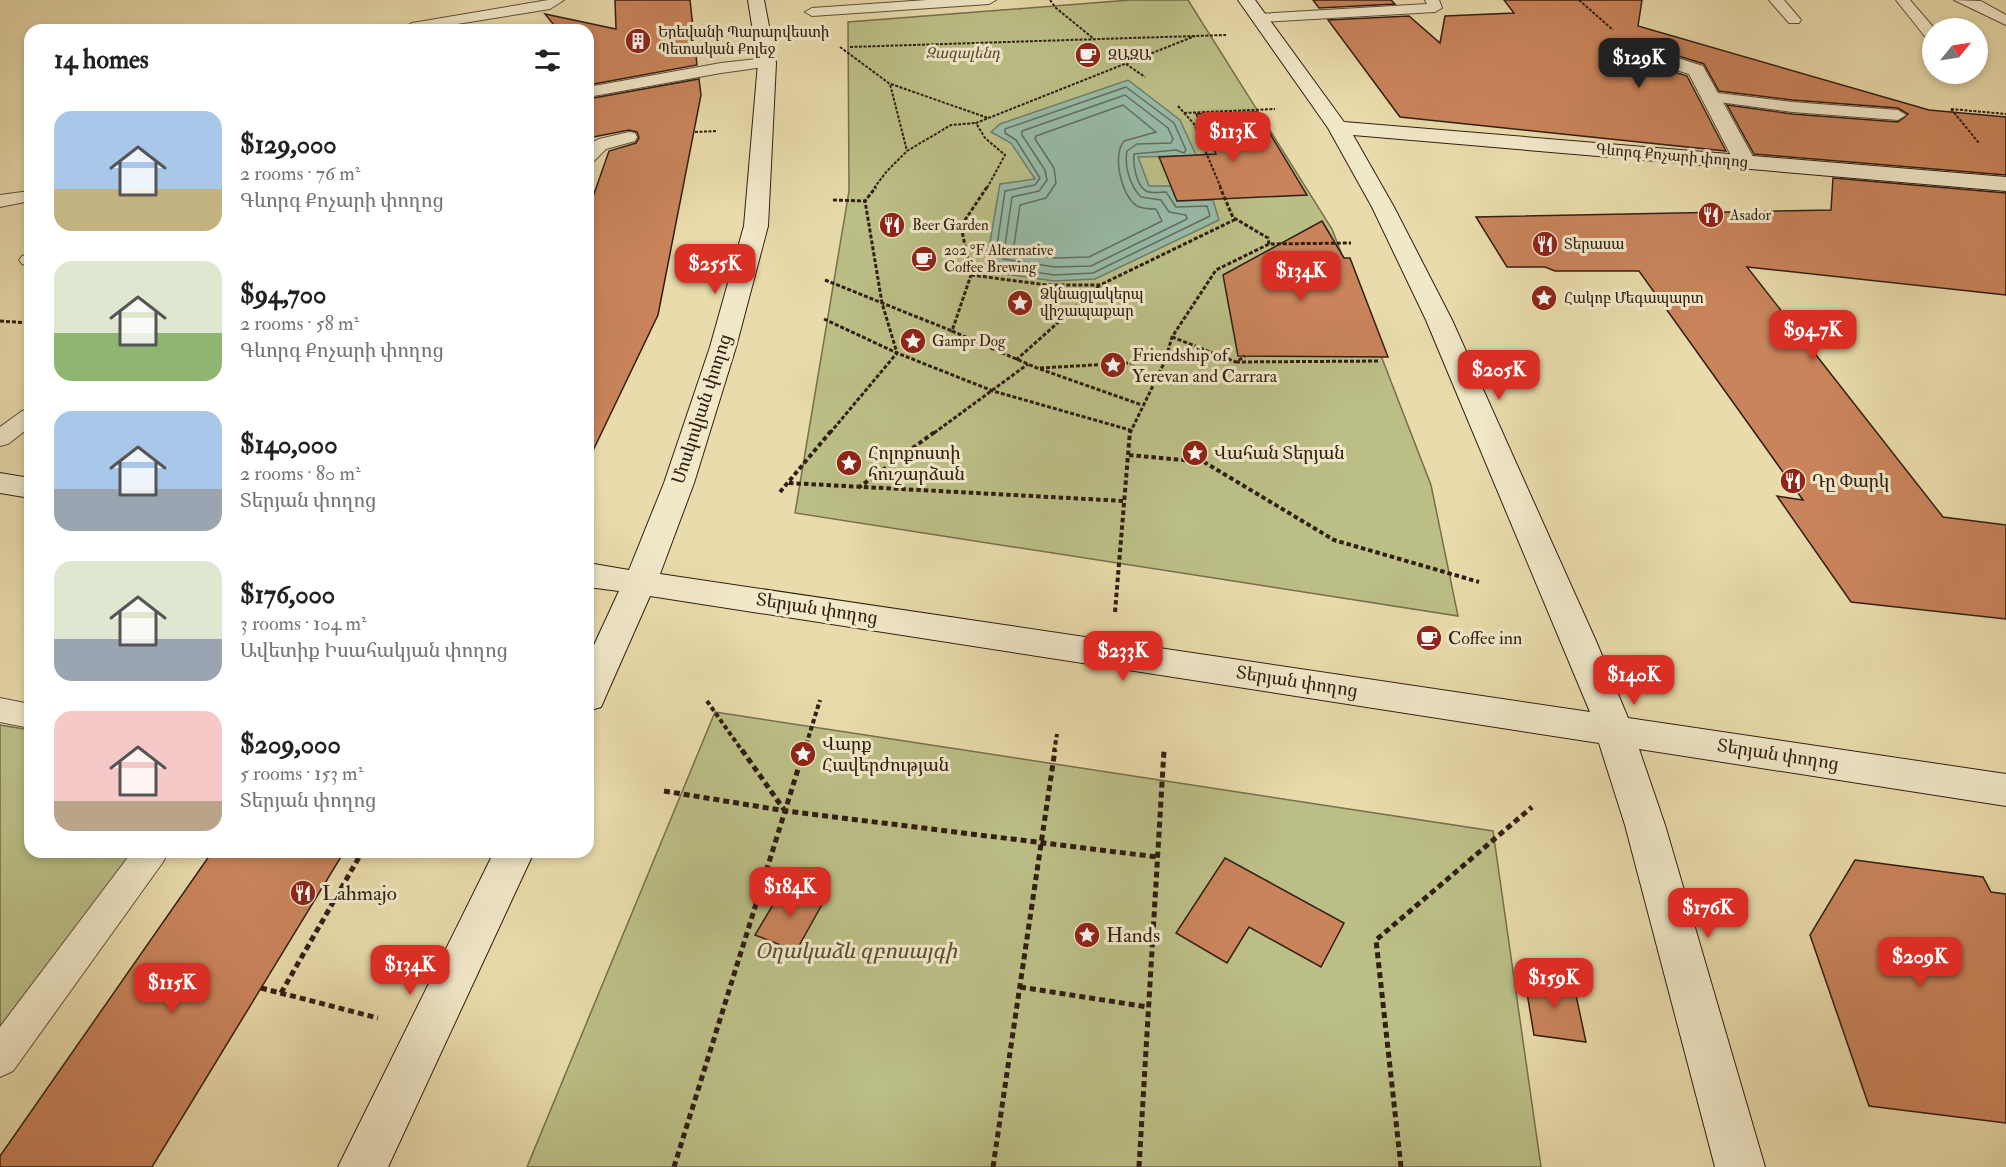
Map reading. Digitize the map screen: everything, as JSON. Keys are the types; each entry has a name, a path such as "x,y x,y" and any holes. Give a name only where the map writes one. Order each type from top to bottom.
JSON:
{"street":[{"name":"Մոսկովյան փողոց","path":"594,684 640,582 679,483 720,358 756,226 767,63 756,0"},
{"path":"1246,0 1338,128 1383,207 1439,320 1583,651 1613,729 1645,825 1740,1167"},
{"path":"1646,46 1664,60 1696,70 1745,162"},
{"name":"Գևորգ Քոչարի փողոց","path":"1338,128 2006,184"},
{"path":"0,483 24,487"},
{"name":"Տերյան փողոց","path":"594,576 2006,790"},
{"path":"363,1167 511,858"}],"lane":[{"path":"431,24 550,5 557,0"},
{"path":"812,12 989,0"},
{"path":"1259,18 1435,8 1432,0"},
{"path":"1776,0 1794,20"},
{"path":"1903,0 1922,24"},
{"path":"1961,0 1976,4 2006,21"},
{"path":"594,91 721,68 767,63"},
{"path":"1710,97 1792,107 1898,115"},
{"path":"594,149 629,137"},
{"path":"0,201 24,197"},
{"path":"0,439 24,421"},
{"path":"0,710 24,715"},
{"path":"0,1058 147,858"}],"path":[{"path":"1050,0 1056,8 1094,40"},
{"path":"834,48 1227,35"},
{"path":"897,353 882,303 865,201 887,171 907,151 951,125 976,123 1195,36"},
{"path":"840,48 890,84 988,118"},
{"path":"1126,64 1145,77"},
{"path":"890,84 907,151"},
{"path":"1178,106 1194,124 1233,217 1268,238 1269,244"},
{"path":"1184,113 1275,109"},
{"path":"1951,109 2006,114"},
{"path":"951,331 971,275 961,226 985,191 1005,155 985,138 976,123"},
{"path":"695,132 717,131"},
{"path":"833,200 865,201"},
{"path":"1016,360 1100,285 1234,220 1233,217"},
{"path":"1118,578 1130,430 1165,361 1172,337 1216,270 1269,244 1351,243"},
{"path":"971,275 1047,285 1100,285"},
{"path":"825,280 1016,360 1142,405"},
{"path":"824,318 897,353 993,391 1130,430"},
{"path":"0,321 24,323"},
{"path":"1172,337 1236,362 1380,361"},
{"path":"780,492 897,353"},
{"path":"1236,362 1245,356"},
{"path":"1037,368 1165,361"},
{"path":"858,488 1029,364"},
{"path":"1129,455 1204,462 1334,540 1479,582"},
{"path":"788,483 1125,501"},
{"path":"674,1167 820,700"},
{"path":"706,701 786,811"},
{"path":"993,1167 1057,734"},
{"path":"1139,1167 1164,750"},
{"path":"664,791 786,811 1157,857"},
{"path":"1401,1167 1376,940 1532,807"},
{"path":"280,993 359,858"},
{"path":"1020,987 1148,1007"},
{"path":"261,988 428,1031"}],"green space":[{"name":"Զազալենդ","path":"1130,0 1188,0 1332,229 1431,485 1458,616 795,513 849,191 848,22"},
{"name":"Օղակաձև զբոսայգի","path":"715,712 1493,831 1541,1167 527,1167"},
{"path":"0,725 24,729 24,858 135,858 0,1043"}],"water":[{"path":"1128,80 1180,120 1208,181 1188,182 1177,156 1138,157 1149,186 1171,186 1177,201 1213,200 1219,220 1095,279 1054,281 985,271 1000,184 1035,179 1011,143 991,132 1000,124"}],"building":[{"name":"Երեվանի Պարարվեստի Պետական Քոլեջ","path":"615,0 690,0 697,65 594,84 594,24 616,29"},
{"path":"1313,0 1391,0 1395,4 1319,8"},
{"path":"1504,0 1642,0 1638,26 1929,110 2006,117 2006,175 1754,154 1727,105 1792,114 1898,122 1908,114 1898,108 1792,100 1719,91 1704,64 1672,54 1653,40 1646,39 1638,41 1635,48 1656,66 1687,76 1726,151 1400,117 1328,20 1409,16 1440,43 1445,16 1514,13"},
{"name":"Երեվանի Պարարվեստի Պետական Քոլեջ","path":"545,14 592,24 553,24"},
{"path":"699,79 701,95 658,315 594,448 594,194 609,151 636,143 639,138 637,132 629,130 594,137 594,98"},
{"path":"1257,112 1307,195 1177,201 1159,157 1216,154 1196,114"},
{"path":"1833,178 2006,193 2006,295 1747,267 1943,517 2006,525 2006,619 1851,602 1777,496 1803,500 1639,271 1555,271 1545,267 1507,267 1476,217 1831,210"},
{"path":"1322,221 1344,258 1350,258 1388,357 1238,356 1223,275"},
{"path":"208,858 340,858 152,1167 0,1167 0,1156"},
{"path":"1225,858 1344,923 1321,967 1249,927 1227,963 1176,933"},
{"path":"1855,860 1983,877 1991,892 2006,894 2006,1123 1869,1106 1810,935"},
{"path":"784,886 824,901 796,951 755,935"},
{"path":"1524,975 1573,981 1586,1042 1534,1035"}],"place":[{"name":"Երեվանի Պարարվեստի Պետական Քոլեջ","path":"638,41"},
{"name":"ԶԱԶԱ","path":"1088,55"},
{"name":"Asador","path":"1711,215"},
{"name":"Beer Garden","path":"892,225"},
{"name":"Տերասա","path":"1545,244"},
{"name":"202 °F Alternative Coffee Brewing","path":"924,259"},
{"name":"Հակոբ Մեգապարտ","path":"1544,298"},
{"name":"Ձկնացլակերպ վիշապաքար","path":"1020,303"},
{"name":"Gampr Dog","path":"913,341"},
{"name":"Friendship of Yerevan and Carrara","path":"1113,365"},
{"name":"Վահան Տերյան","path":"1195,453"},
{"name":"Հոլոքոստի հուշարձան","path":"849,463"},
{"name":"Դը Փարկ","path":"1793,481"},
{"name":"Coffee inn","path":"1429,638"},
{"name":"Վարք Հավերժության","path":"803,754"},
{"name":"Lahmajo","path":"303,893"},
{"name":"Hands","path":"1087,935"}]}
